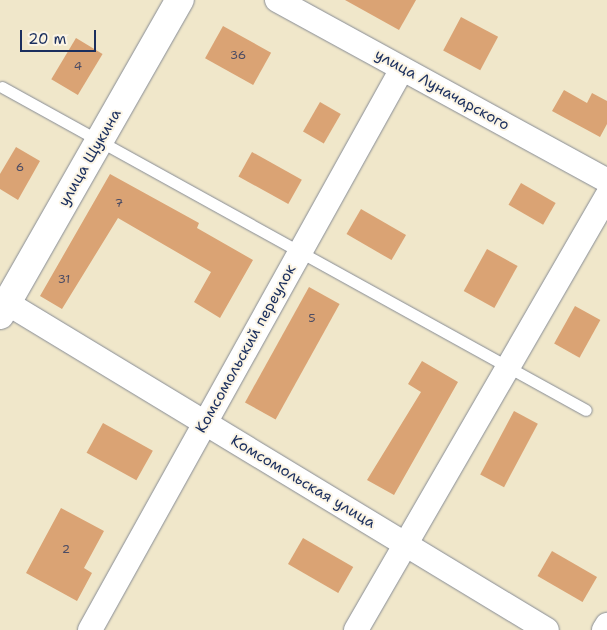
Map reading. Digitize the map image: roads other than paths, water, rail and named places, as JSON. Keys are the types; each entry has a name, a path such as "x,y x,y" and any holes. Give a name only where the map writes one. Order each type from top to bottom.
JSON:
{"street":[{"name":"улица Щукина","path":"4,309 180,0"},
{"name":"улица Луначарского","path":"277,0 607,181"},
{"name":"Комсомольский переулок","path":"90,630 402,69"},
{"path":"356,630 607,196"},
{"name":"Комсомольская улица","path":"4,309 205,423 547,630"},
{"path":"604,630 607,625"}],"lane":[{"path":"2,87 586,410"}]}
